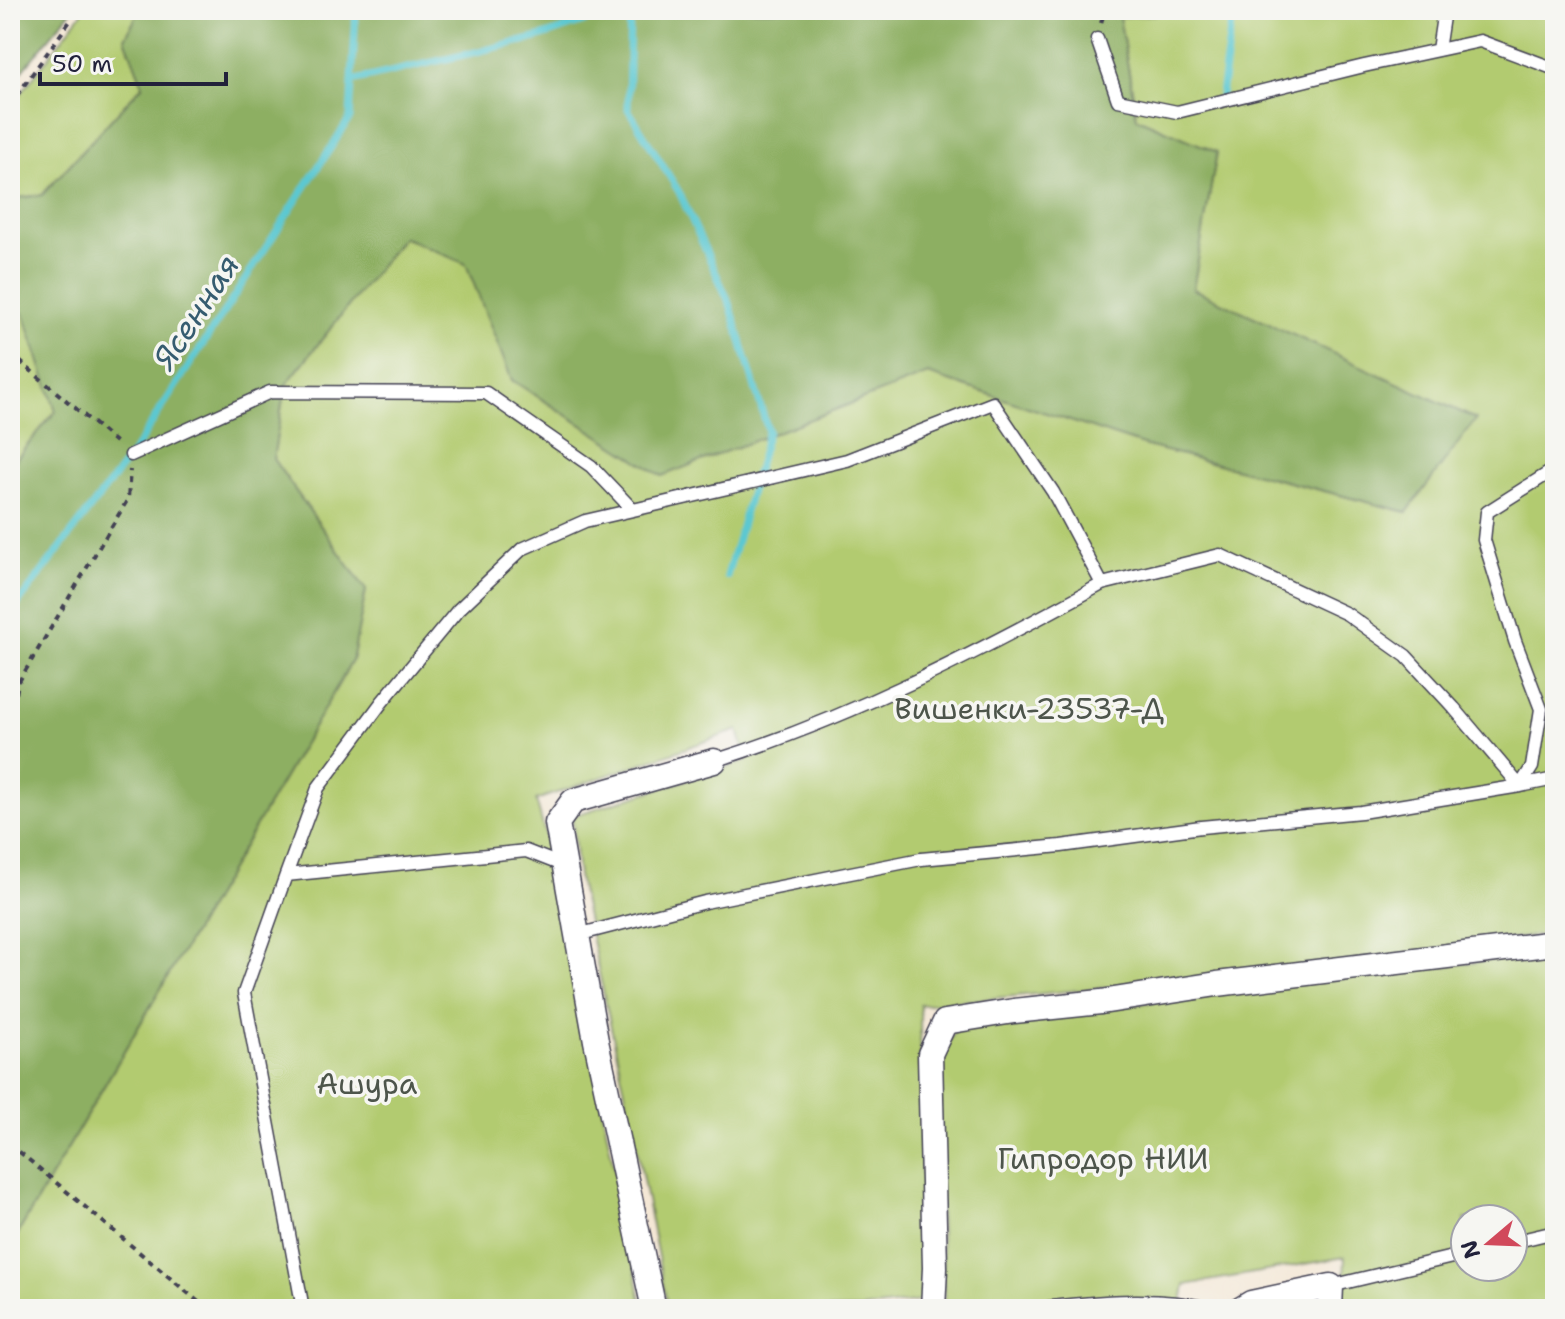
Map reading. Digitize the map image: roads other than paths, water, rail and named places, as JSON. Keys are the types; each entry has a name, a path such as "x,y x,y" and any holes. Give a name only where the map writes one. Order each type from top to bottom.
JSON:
{"street":[{"path":"654,1309 596,1041 562,865 557,823 573,801 714,761"},
{"path":"933,1309 935,1268 930,1054 945,1022 1217,984 1555,943"},
{"path":"1241,1309 1251,1303 1330,1297"}],"lane":[{"path":"1438,50 1444,10"},
{"path":"1097,39 1118,100 1177,112 1480,41 1555,69"},
{"path":"131,455 270,392 486,393 591,466 633,510"},
{"path":"303,1309 244,993 318,788 382,702 458,610 522,549 585,521 847,460 993,403 1053,492 1102,584"},
{"path":"1520,786 1532,767 1541,709 1515,641 1484,540 1487,512 1555,469"},
{"path":"714,761 778,741 890,694 994,644 1102,584 1220,555 1347,614 1406,656 1520,786"},
{"path":"577,935 705,902 921,859 1361,812 1555,779"},
{"path":"286,875 526,851 562,865"},
{"path":"1529,1238 1555,1232"},
{"path":"1330,1297 1449,1259"},
{"path":"1032,1309 1087,1303 1180,1301 1213,1309"}],"waterway":[{"name":"Ясенная","path":"10,614 131,455 350,118 356,10"},
{"path":"352,81 540,37 618,10"},
{"path":"630,10 628,109 679,192 730,304 768,431 727,576"},
{"path":"1221,95 1233,10"}],"park label":[{"name":"Вишенки-23537-Д","path":"1029,709"},
{"name":"Ашура","path":"367,1084"},
{"name":"Гипродор НИИ","path":"1103,1159"}]}
